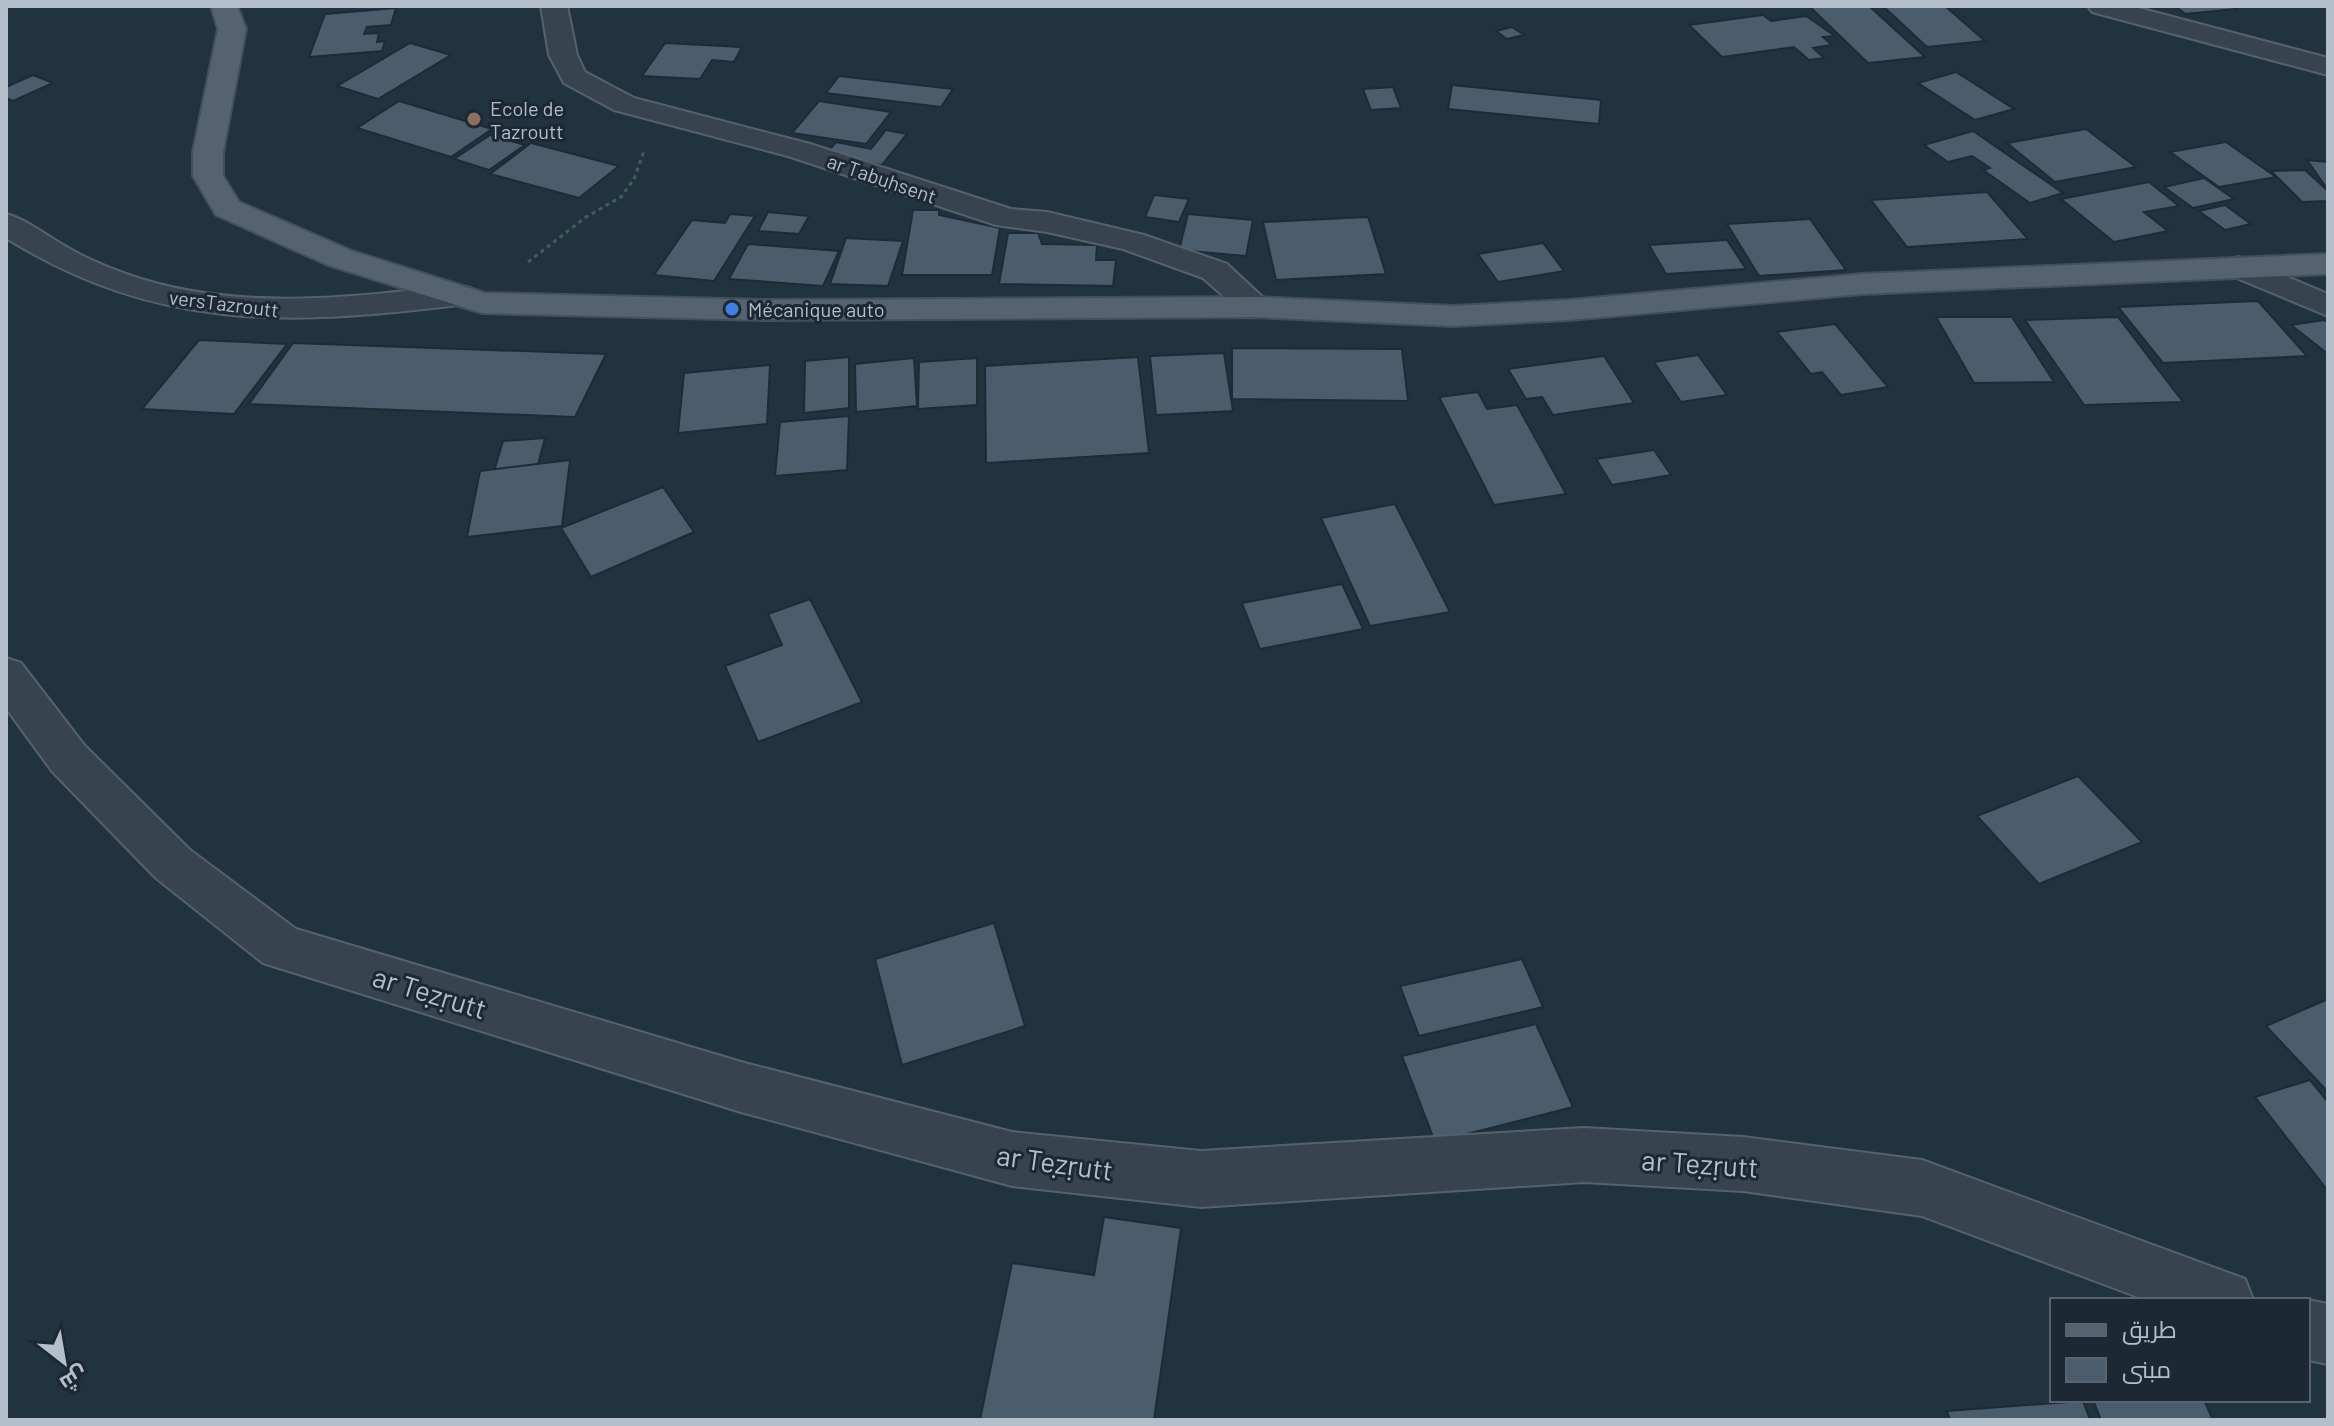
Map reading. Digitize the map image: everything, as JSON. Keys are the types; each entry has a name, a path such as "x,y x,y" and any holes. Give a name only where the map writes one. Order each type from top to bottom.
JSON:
{"main road":[{"path":"224,6 232,29 208,152 208,176 227,208 340,258 470,299 767,310 1256,307 1454,316 1569,310 1862,284 2328,264"}],"street":[{"name":"ar Tabuḥsent","path":"554,6 563,55 574,77 624,104 799,150 1007,218 1047,222 1133,242 1215,271 1256,307"},
{"path":"2101,6 2328,67"},
{"name":"versTazroutt","path":"6,224 83,267 144,292 208,303 271,311 328,311 470,299"},
{"path":"2239,267 2328,306"},
{"name":"ar Teẓṛutt","path":"6,675 68,758 173,864 281,947 741,1087 1012,1159 1201,1179 1584,1155 1743,1164 1922,1188 2219,1298"}],"path":[{"path":"470,299 621,197 634,179 647,142 670,118"}],"building":[{"path":"1809,6 1869,6 1925,57 1868,63"},
{"path":"1883,6 1945,6 1985,41 1927,47"},
{"path":"2175,6 2232,6 2236,9 2185,14"},
{"path":"396,8 391,25 367,27 364,34 379,33 377,42 385,41 382,51 309,57 325,14"},
{"path":"1763,15 1771,21 1806,16 1835,36 1823,37 1832,45 1813,48 1824,58 1809,60 1794,47 1722,57 1689,25"},
{"path":"1512,27 1524,35 1507,39 1496,31"},
{"path":"410,43 451,55 378,99 337,86"},
{"path":"665,43 742,47 734,62 712,60 700,79 642,76"},
{"path":"1956,72 2014,109 1975,120 1918,83"},
{"path":"33,75 53,83 13,101 6,98 6,87"},
{"path":"839,76 953,89 941,107 826,93"},
{"path":"1452,85 1601,100 1599,124 1448,109"},
{"path":"1393,87 1401,108 1371,110 1363,89"},
{"path":"399,101 492,129 451,157 357,128"},
{"path":"819,101 891,112 866,144 792,133"},
{"path":"2086,129 2136,167 2055,182 2007,143"},
{"path":"886,130 907,134 882,165 825,155 836,142 871,149"},
{"path":"1973,131 2063,193 2030,203 1983,170 1990,168 1972,156 1948,162 1924,145"},
{"path":"490,135 525,145 489,170 454,159"},
{"path":"2226,142 2276,177 2219,187 2170,152"},
{"path":"531,143 619,166 579,198 490,174"},
{"path":"2307,160 2328,162 2328,190"},
{"path":"2305,170 2328,191 2328,201 2302,202 2271,171"},
{"path":"2204,178 2234,199 2193,208 2164,187"},
{"path":"2149,182 2179,206 2144,212 2168,231 2114,242 2061,199"},
{"path":"1987,192 2028,239 1907,247 1871,200"},
{"path":"1154,195 1189,199 1179,222 1145,217"},
{"path":"2225,205 2251,224 2225,230 2199,211"},
{"path":"913,210 939,210 939,215 1000,228 992,275 902,275"},
{"path":"768,212 809,216 799,234 758,231"},
{"path":"730,214 755,216 714,281 654,275 692,220 725,223"},
{"path":"1188,214 1253,220 1246,256 1179,250"},
{"path":"1368,217 1386,274 1276,280 1263,222"},
{"path":"1810,219 1846,270 1759,276 1727,224"},
{"path":"1008,233 1038,233 1042,244 1097,245 1096,260 1116,260 1113,286 999,284"},
{"path":"846,238 903,241 888,286 830,284"},
{"path":"1727,240 1746,269 1666,274 1649,245"},
{"path":"1543,243 1564,271 1498,282 1478,254"},
{"path":"748,244 839,251 823,286 729,279"},
{"path":"2258,301 2307,356 2163,363 2118,307"},
{"path":"1936,317 2012,317 2054,382 1974,383"},
{"path":"2118,317 2183,402 2084,405 2025,320"},
{"path":"2328,322 2328,354 2291,325"},
{"path":"1835,324 1888,387 1841,395 1822,372 1811,374 1777,332"},
{"path":"199,340 287,344 234,414 142,409"},
{"path":"293,343 606,354 575,417 249,404"},
{"path":"1232,348 1402,349 1408,401 1232,399"},
{"path":"1224,353 1233,411 1156,415 1150,356"},
{"path":"1698,355 1727,395 1681,402 1654,362"},
{"path":"1604,356 1634,403 1553,415 1542,397 1526,399 1508,369"},
{"path":"849,357 849,408 804,413 805,361"},
{"path":"1138,357 1149,453 986,463 985,366"},
{"path":"914,358 917,406 856,412 855,364"},
{"path":"977,358 977,405 918,409 919,362"},
{"path":"770,365 767,424 678,433 684,373"},
{"path":"1478,392 1487,409 1517,405 1566,494 1494,505 1439,397"},
{"path":"849,416 847,470 775,476 780,422"},
{"path":"545,438 537,468 494,471 503,441"},
{"path":"1654,450 1671,475 1612,485 1596,459"},
{"path":"570,460 562,526 467,537 480,471"},
{"path":"663,487 694,532 591,577 561,528"},
{"path":"1395,504 1450,612 1370,626 1321,518"},
{"path":"1342,584 1363,629 1260,649 1242,603"},
{"path":"810,599 862,702 758,742 725,666 782,645 768,614"},
{"path":"2078,776 2142,842 2039,884 1977,816"},
{"path":"994,923 1025,1026 902,1065 875,959"},
{"path":"1522,959 1543,1007 1419,1036 1400,986"},
{"path":"2328,999 2328,1092 2266,1026"},
{"path":"1536,1024 1573,1107 1435,1142 1402,1056"},
{"path":"2310,1080 2328,1102 2328,1191 2255,1097"},
{"path":"1104,1217 1181,1228 1154,1420 980,1420 1012,1263 1094,1275"},
{"path":"2083,1402 2090,1420 1950,1420 1947,1411"},
{"path":"2094,1402 2205,1402 2213,1420 2101,1420"}],"place":[{"name":"Ecole de Tazroutt","path":"474,119"},
{"name":"Mécanique auto","path":"732,309"}]}
